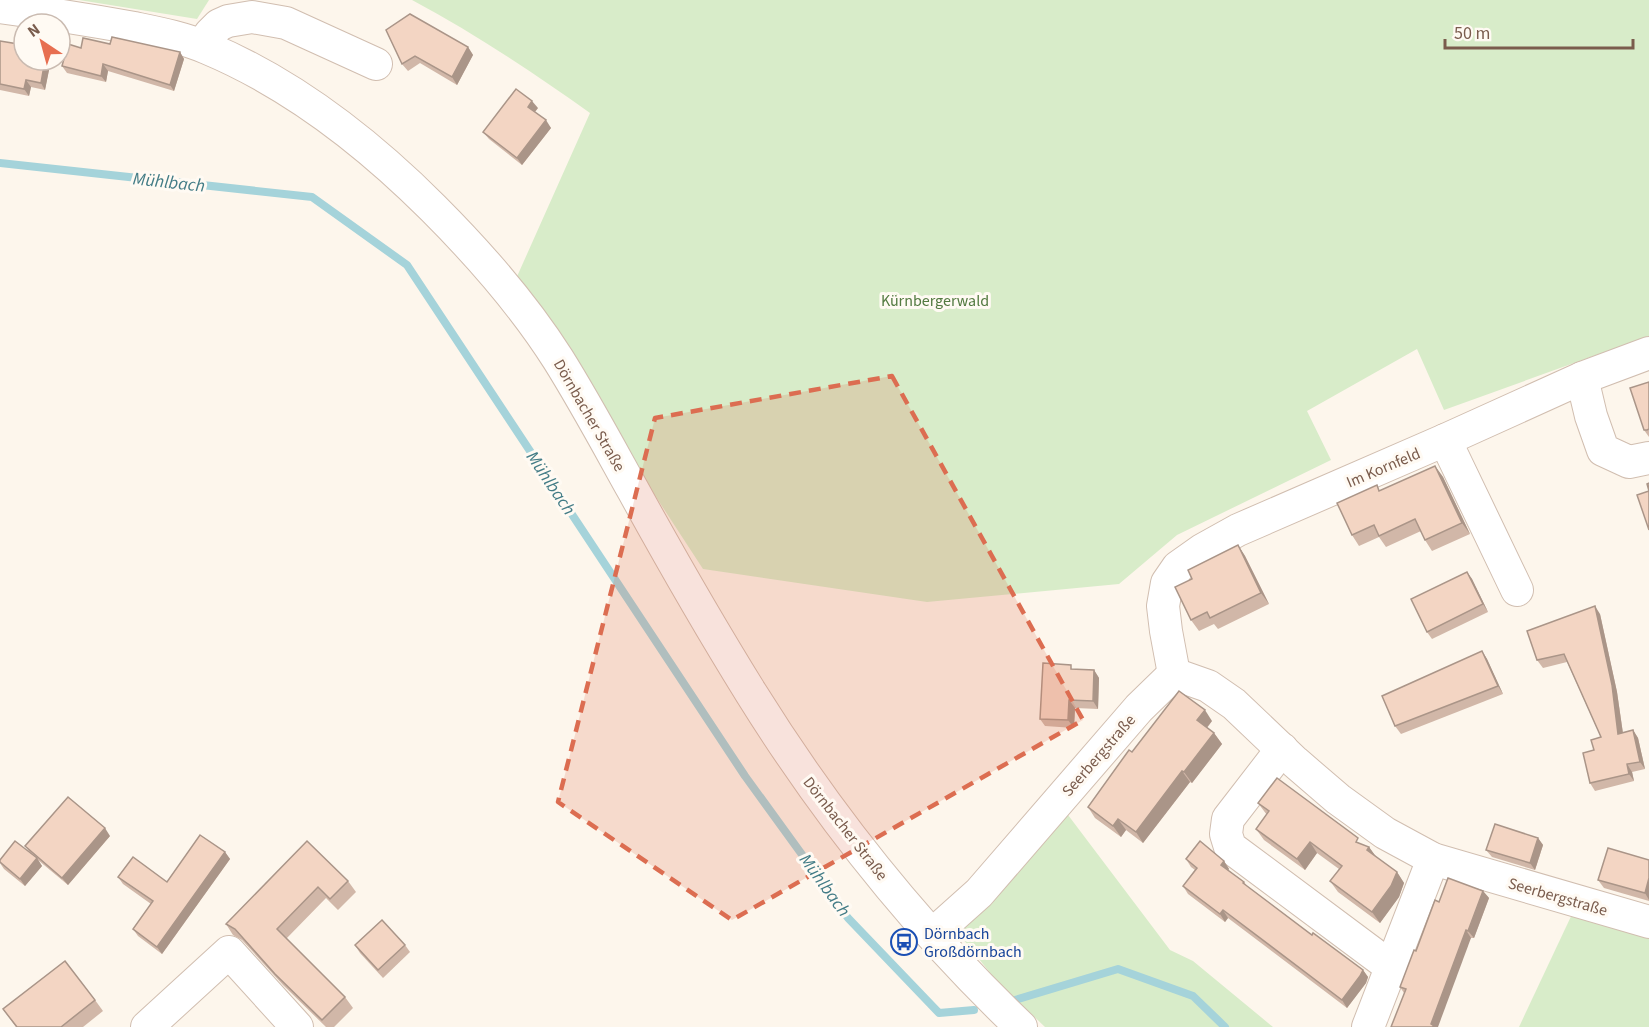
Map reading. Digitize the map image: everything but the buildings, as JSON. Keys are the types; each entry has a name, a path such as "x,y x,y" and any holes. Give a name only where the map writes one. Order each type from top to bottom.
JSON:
{"street":[{"name":"Dörnbacher Straße","path":"0,7 155,32 204,46 262,73 307,102 363,144 429,204 508,288 558,358 687,588 806,777 852,839 932,935 965,972 1021,1027"},
{"path":"204,46 210,34 219,25 252,17 286,23 375,64"},
{"name":"Im Kornfeld","path":"1174,674 1163,606 1167,583 1178,567 1202,550 1238,530 1582,378 1649,353"},
{"path":"1582,378 1591,416 1603,450 1629,462 1649,458"},
{"path":"1445,440 1517,590"},
{"name":"Seerbergstraße","path":"932,935 979,893 1139,708 1174,674 1208,686 1234,704 1338,799 1385,833 1433,859 1649,922"},
{"path":"1282,749 1228,819 1226,834 1230,847 1391,967"},
{"path":"1368,1027 1433,859"},
{"path":"147,1027 229,952 297,1027"}],"highlighted area":[{"path":"892,376 1083,720 732,920 558,802 655,418"}],"green space":[{"path":"79,0 209,0 197,19"},
{"name":"Kürnbergerwald","path":"412,0 1649,0 1649,336 1444,410 1417,349 1307,411 1331,460 1177,535 1119,584 927,602 703,569 515,281 590,113 458,26"},
{"path":"1062,807 1170,950 1193,961 1273,1027 1045,1027 995,979 959,934"},
{"path":"1574,910 1649,934 1649,1027 1519,1027"}],"waterway":[{"name":"Mühlbach","path":"0,163 312,197 407,265 745,776 848,918 939,1013 974,1010"},
{"name":"Mühlbach","path":"1015,1000 1118,969 1193,996 1225,1027"}],"place":[{"name":"Dörnbach Großdörnbach","path":"904,942"}]}
